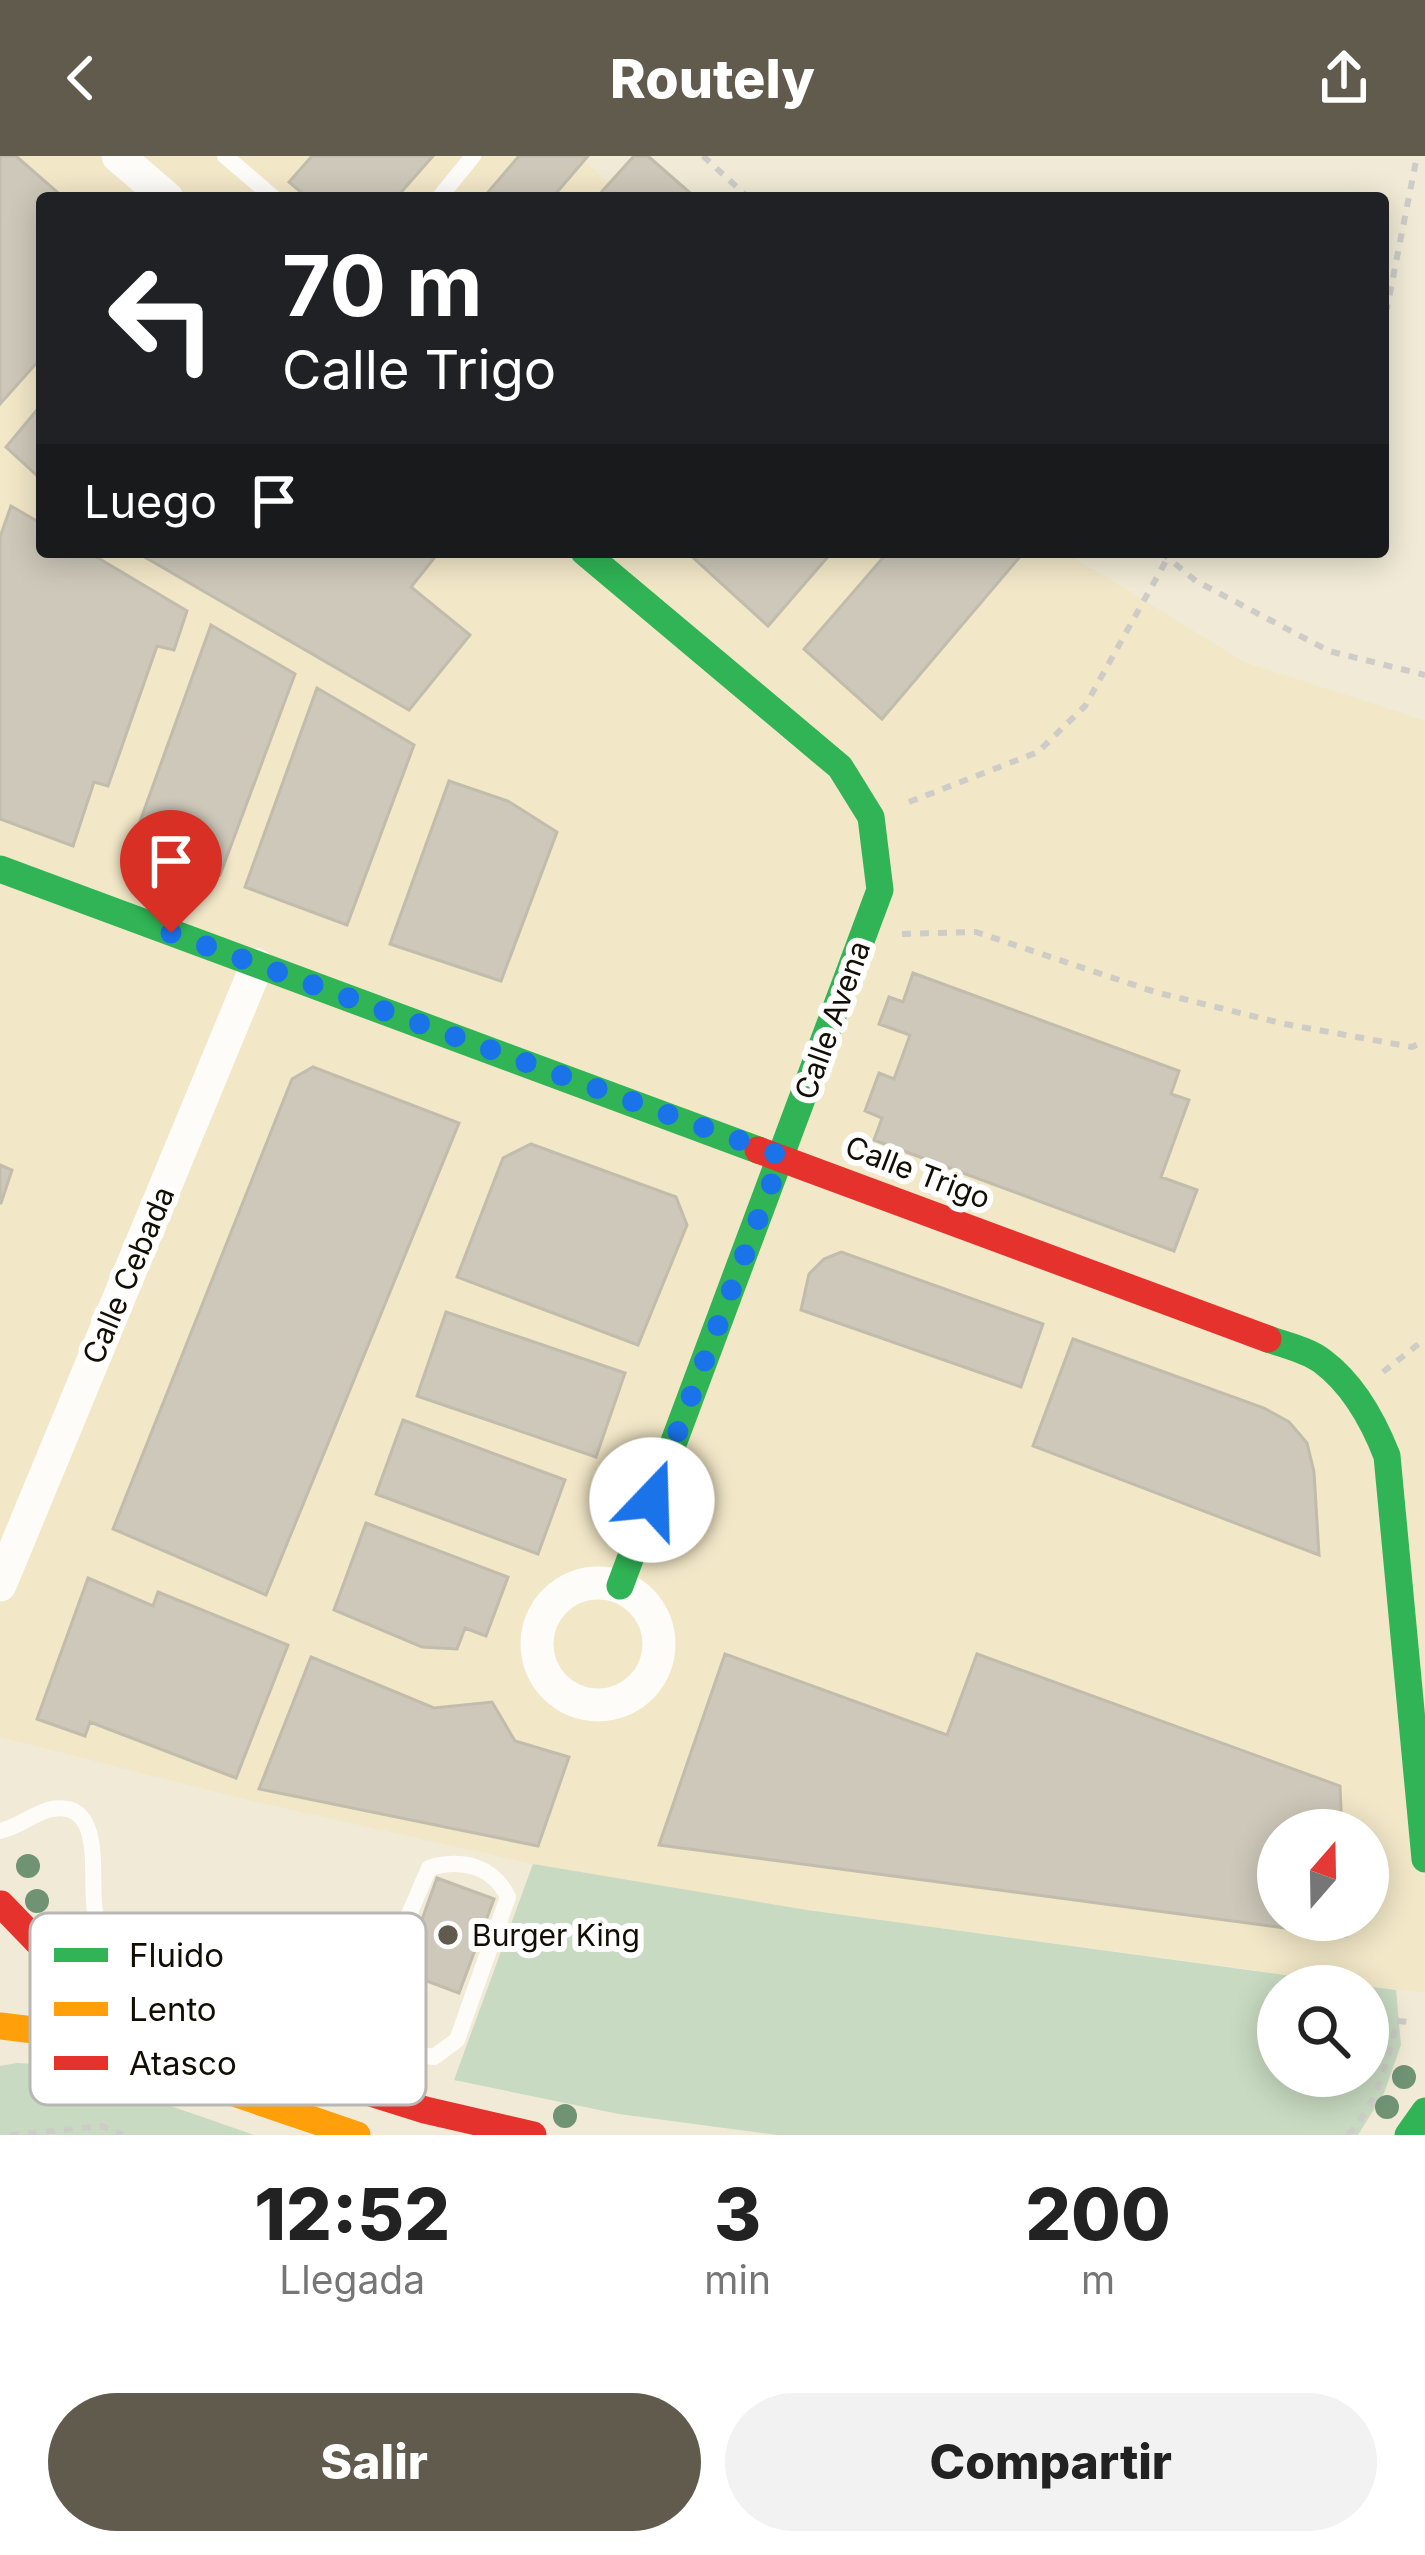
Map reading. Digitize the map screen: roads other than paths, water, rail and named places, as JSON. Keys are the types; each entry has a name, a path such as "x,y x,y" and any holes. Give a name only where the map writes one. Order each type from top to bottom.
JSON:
{"street":[{"path":"118,156 160,192"},
{"name":"Calle Avena","path":"591,558 840,767 871,817 880,890 620,1586"},
{"name":"Calle Trigo","path":"0,868 1319,1358 1356,1392 1375,1422 1387,1456 1425,1859"},
{"name":"Calle Cebada","path":"0,1585 257,965"},
{"path":"0,1902 0,1916"},
{"path":"0,1902 30,1933"},
{"path":"0,2026 30,2030"},
{"path":"269,2105 357,2135"},
{"path":"410,2105 533,2135"},
{"path":"1408,2135 1425,2111"}],"lane":[{"path":"225,156 267,192"},
{"path":"444,192 473,156"},
{"path":"0,1831 54,1809 69,1810 86,1822 94,1845 96,1913"},
{"path":"410,1913 430,1868 445,1863 472,1866 500,1880 508,1898 457,2040 434,2056 426,2055"}],"place":[{"name":"Burger King","path":"448,1935"}]}
